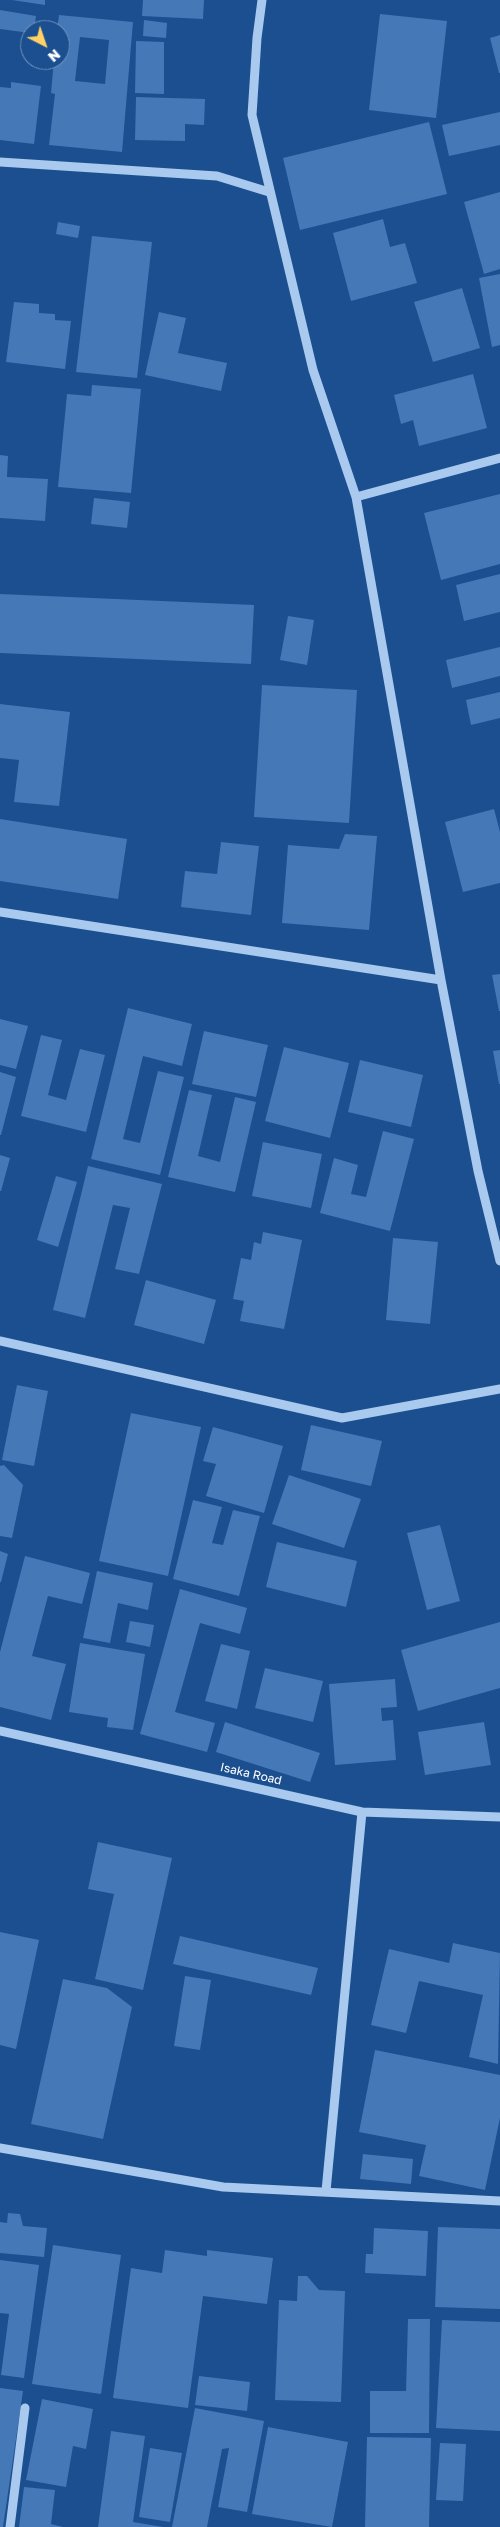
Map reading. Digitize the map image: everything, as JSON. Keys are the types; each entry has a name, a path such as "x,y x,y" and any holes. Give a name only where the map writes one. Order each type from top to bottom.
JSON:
{"street":[{"path":"262,0 257,38 252,115 313,370 356,497 441,980 478,1171 500,1262"},
{"path":"0,162 217,176 270,192"},
{"path":"356,497 500,458"},
{"path":"0,912 441,980"},
{"path":"0,1341 342,1418 500,1389"},
{"name":"Isaka Road","path":"0,1731 362,1812 500,1817"},
{"path":"326,2191 362,1812"},
{"path":"0,2148 223,2187 500,2201"},
{"path":"10,2527 25,2408"}],"building":[{"path":"12,0 45,0 45,5"},
{"path":"143,0 204,0 203,19 142,16"},
{"path":"0,10 36,16 35,20 20,20 20,32 0,29"},
{"path":"380,14 447,21 436,118 369,110"},
{"path":"59,15 133,22 122,152 49,145 55,94 51,93 53,70 70,70 70,20 58,20","holes":["80,37 109,40 105,84 75,81"]},
{"path":"144,20 167,23 166,38 143,36"},
{"path":"500,35 500,73 499,73 490,38"},
{"path":"136,41 164,42 164,94 135,93"},
{"path":"11,82 41,86 34,144 0,140 0,87 11,88"},
{"path":"136,97 205,99 204,125 185,124 185,141 135,140"},
{"path":"500,112 500,145 449,156 442,125"},
{"path":"429,122 447,194 300,230 283,158"},
{"path":"500,192 500,269 484,274 464,202"},
{"path":"383,219 390,247 405,243 417,283 351,301 333,233"},
{"path":"58,222 80,226 78,238 56,234"},
{"path":"92,236 152,242 137,378 76,372"},
{"path":"500,274 500,345 492,347 479,278"},
{"path":"462,288 480,348 433,362 414,302"},
{"path":"14,302 39,304 39,313 55,314 55,320 71,321 65,369 6,362"},
{"path":"159,312 186,318 178,353 227,363 221,391 145,375"},
{"path":"473,374 487,428 419,446 413,420 401,424 394,395"},
{"path":"92,385 141,389 131,493 58,487 67,394 91,396"},
{"path":"0,455 8,456 7,477 48,479 45,521 0,518"},
{"path":"500,494 500,564 441,580 424,513"},
{"path":"94,498 130,502 127,528 91,524"},
{"path":"500,574 500,612 464,621 456,585"},
{"path":"0,594 254,605 251,664 0,653"},
{"path":"288,616 314,620 307,665 280,660"},
{"path":"500,647 500,676 452,688 446,660"},
{"path":"262,685 357,690 349,823 254,817"},
{"path":"500,692 500,718 471,725 466,700"},
{"path":"0,704 70,712 59,806 14,802 19,760 0,758"},
{"path":"494,809 500,832 500,883 463,892 445,822"},
{"path":"0,819 127,839 118,899 0,881"},
{"path":"345,834 377,836 369,930 282,923 288,845 339,849"},
{"path":"221,842 259,846 251,915 181,907 185,871 217,874"},
{"path":"500,974 500,1011 499,1011 492,975"},
{"path":"128,1008 192,1024 182,1066 143,1056 123,1139 140,1143 158,1071 184,1077 160,1175 91,1159"},
{"path":"0,1019 28,1026 16,1069 0,1065"},
{"path":"204,1031 268,1045 256,1097 192,1084"},
{"path":"41,1035 62,1040 48,1095 66,1100 80,1049 105,1055 86,1132 21,1116"},
{"path":"284,1047 349,1063 330,1138 265,1121"},
{"path":"500,1050 500,1084 499,1084 493,1051"},
{"path":"360,1060 423,1075 411,1127 348,1112"},
{"path":"0,1072 16,1077 1,1135 0,1135"},
{"path":"189,1090 212,1095 198,1156 220,1162 235,1097 256,1102 235,1192 168,1177"},
{"path":"383,1131 414,1139 390,1231 320,1213 334,1158 358,1165 351,1194 366,1197"},
{"path":"263,1142 322,1154 311,1208 252,1196"},
{"path":"0,1155 10,1158 1,1191 0,1191"},
{"path":"88,1166 162,1184 139,1274 115,1269 130,1208 113,1205 85,1318 53,1310"},
{"path":"56,1176 77,1182 58,1247 37,1240"},
{"path":"263,1232 302,1240 284,1329 240,1321 244,1301 233,1299 241,1258 251,1260 254,1242 261,1244"},
{"path":"393,1238 438,1242 430,1324 386,1320"},
{"path":"146,1280 216,1300 204,1344 134,1325"},
{"path":"17,1385 48,1391 34,1466 2,1460"},
{"path":"131,1413 201,1427 168,1576 99,1561"},
{"path":"311,1425 382,1441 371,1486 301,1470"},
{"path":"213,1427 283,1446 264,1513 206,1496 216,1464 203,1461"},
{"path":"4,1465 23,1485 12,1538 0,1536 0,1466"},
{"path":"289,1475 361,1499 344,1548 272,1524"},
{"path":"193,1500 222,1507 212,1543 223,1545 233,1510 260,1516 239,1596 173,1579"},
{"path":"440,1525 460,1601 427,1610 407,1533"},
{"path":"277,1542 357,1561 346,1607 266,1587"},
{"path":"0,1551 8,1554 1,1582 0,1582"},
{"path":"25,1556 90,1573 82,1604 48,1596 32,1656 66,1664 51,1720 0,1707 0,1652"},
{"path":"97,1571 153,1583 148,1610 118,1603 110,1643 83,1638"},
{"path":"180,1589 247,1608 240,1634 200,1623 175,1712 215,1723 207,1752 140,1734"},
{"path":"130,1621 154,1625 150,1647 126,1642"},
{"path":"500,1622 500,1688 418,1711 401,1650"},
{"path":"80,1643 145,1654 133,1730 107,1727 108,1718 69,1712"},
{"path":"221,1644 250,1651 237,1709 205,1701"},
{"path":"265,1668 323,1681 313,1722 255,1708"},
{"path":"395,1679 397,1707 381,1708 382,1721 393,1720 396,1760 335,1765 329,1684"},
{"path":"225,1722 320,1753 310,1782 216,1752"},
{"path":"484,1722 491,1765 425,1775 418,1732"},
{"path":"98,1842 172,1858 143,1990 95,1979 114,1894 88,1889"},
{"path":"0,1932 39,1940 16,2049 0,2045"},
{"path":"180,1936 318,1968 311,1995 173,1964"},
{"path":"453,1943 500,1953 498,2064 469,2057 483,1995 419,1981 406,2033 371,2025 389,1949 449,1963"},
{"path":"185,1976 211,1980 200,2050 174,2046"},
{"path":"63,1979 107,1988 132,2007 103,2139 31,2124"},
{"path":"375,2050 500,2075 500,2118 485,2190 419,2176 426,2145 359,2132"},
{"path":"363,2154 413,2159 411,2184 360,2179"},
{"path":"8,2213 20,2214 23,2226 47,2228 44,2257 0,2253 0,2222 7,2223"},
{"path":"438,2227 500,2229 500,2309 435,2307"},
{"path":"374,2228 428,2231 426,2276 365,2273 366,2254 373,2254"},
{"path":"53,2245 121,2255 101,2394 32,2384"},
{"path":"165,2250 207,2256 207,2250 273,2258 267,2304 203,2296 188,2408 113,2398 131,2268 162,2273"},
{"path":"0,2260 39,2265 24,2378 1,2375 9,2314 0,2313"},
{"path":"298,2276 307,2276 319,2290 345,2291 341,2402 275,2400 279,2300 297,2301"},
{"path":"408,2319 430,2319 429,2433 370,2433 370,2391 406,2391"},
{"path":"442,2320 500,2322 500,2431 436,2428"},
{"path":"199,2376 250,2382 247,2411 195,2405"},
{"path":"0,2388 23,2391 3,2527 0,2527"},
{"path":"42,2399 93,2409 86,2449 73,2446 66,2487 26,2480"},
{"path":"195,2408 264,2421 247,2512 218,2507 229,2448 222,2449 207,2527 172,2527"},
{"path":"268,2427 348,2442 332,2527 252,2514"},
{"path":"111,2431 145,2436 133,2522 163,2527 98,2527"},
{"path":"367,2437 431,2438 429,2527 365,2527"},
{"path":"440,2443 466,2444 463,2501 436,2500"},
{"path":"150,2448 182,2453 170,2522 139,2517"},
{"path":"24,2487 55,2490 51,2524 63,2527 19,2527"}]}
